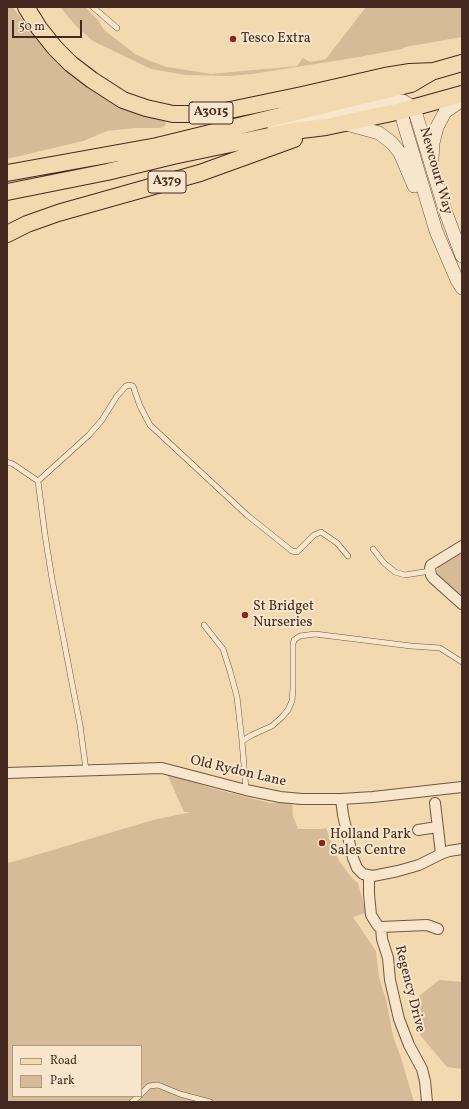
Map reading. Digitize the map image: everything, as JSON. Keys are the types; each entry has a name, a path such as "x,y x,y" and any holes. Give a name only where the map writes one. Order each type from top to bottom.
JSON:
{"main road":[{"name":"A3015","path":"26,7 39,28 55,48 71,64 92,80 123,100 146,108 173,114 216,113 385,76 410,72 434,71"},
{"path":"7,173 157,146 411,84 434,71 462,62"},
{"name":"A379","path":"7,192 107,172 173,156 293,131 326,127 462,94"},
{"name":"A379","path":"7,234 27,224 58,213 200,173 326,127"}],"street":[{"path":"202,134 307,119 390,101 406,107 411,84"},
{"path":"432,169 433,143 437,127 445,112 462,100"},
{"name":"Newcourt Way","path":"406,107 432,169 462,256"},
{"name":"Newcourt Way","path":"406,107 404,124 415,164 436,231 457,280 462,288"},
{"path":"343,123 379,133 392,142 400,154 418,198 436,231"},
{"path":"462,546 431,568 431,575 433,578 462,604"},
{"name":"Old Rydon Lane","path":"7,773 162,768 246,790 280,797 302,799 373,797 462,787"},
{"path":"341,799 343,815 353,858 357,868 363,874 369,876 380,875 419,865 449,851 462,849"},
{"path":"435,803 441,854"},
{"path":"418,830 437,827"},
{"path":"369,876 371,915 378,926 427,924 438,929"},
{"name":"Regency Drive","path":"381,927 382,939 388,958 390,980 399,1019 409,1045 422,1069 427,1102"}],"lane":[{"path":"93,7 117,28"},
{"path":"38,481 89,436 102,420 117,396 126,386 130,385 133,386 140,406 150,425 248,515 292,551 297,552 314,534 321,532 337,543 348,556"},
{"path":"7,462 13,464 38,481 44,535 80,725 86,770"},
{"path":"373,549 384,563 395,572 405,575 431,568"},
{"path":"204,625 223,649 237,697 246,790"},
{"path":"242,741 272,726 288,710 292,701 293,688 293,644 294,640 300,636 315,634 411,646 440,648 462,662"},
{"path":"142,1093 149,1086 158,1085 180,1094 210,1102"}],"green space":[{"path":"7,7 12,7 54,57 114,105 166,121 165,126 160,128 135,128 107,131 83,141 7,159"},
{"path":"60,7 85,7 98,20 104,30 135,54 150,61 167,67 211,74 297,66 303,58 310,62 326,59 366,7 462,7 462,37 353,58 252,74 229,76 186,75 151,69 93,41 76,26"},
{"path":"462,550 462,597 437,574 439,563"},
{"path":"167,774 215,789 270,803 292,803 293,816 298,829 326,828 339,861 352,878 358,883 366,913 353,917 376,951 379,977 386,999 393,1036 414,1102 7,1102 7,863 153,820 191,812 184,812"},
{"path":"439,980 462,982 462,1069 447,1067 420,1035 414,1000"}],"place":[{"name":"Tesco Extra","path":"233,39"},
{"name":"St Bridget Nurseries","path":"245,615"},
{"name":"Holland Park Sales Centre","path":"322,843"}]}
